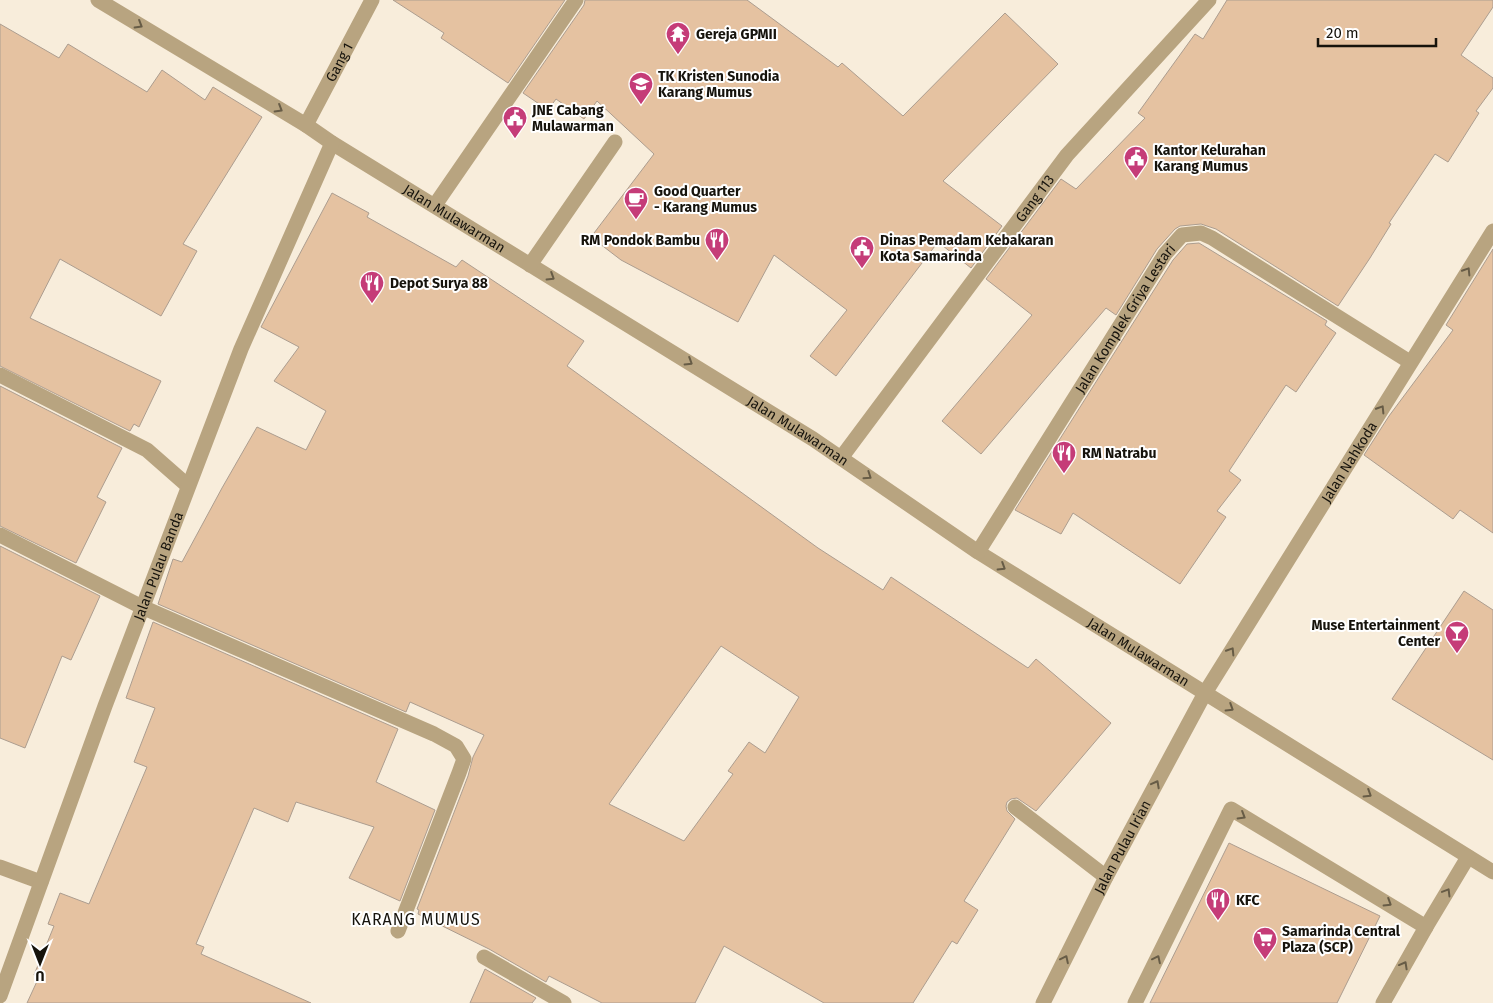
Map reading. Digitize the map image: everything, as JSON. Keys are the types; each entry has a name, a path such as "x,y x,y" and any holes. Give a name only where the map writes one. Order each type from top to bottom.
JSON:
{"street":[{"name":"Jalan Mulawarman","path":"98,0 306,125 332,143 813,439 978,552 1493,872"},
{"name":"Gang 1","path":"306,125 372,0"},
{"path":"435,206 576,0"},
{"name":"Gang 113","path":"841,458 1067,155 1209,0"},
{"path":"530,265 615,142"},
{"name":"Jalan Pulau Banda","path":"0,996 188,486 241,350 332,143"},
{"name":"Jalan Nahkoda","path":"1205,693 1493,231"},
{"name":"Jalan Komplek Griya Lestari","path":"978,552 1165,254 1182,235 1201,233 1212,238 1410,362"},
{"path":"0,375 147,450 188,486"},
{"path":"0,536 142,607 434,734 456,746 464,758 459,774 398,931"},
{"name":"Jalan Pulau Irian","path":"1043,1003 1106,877 1205,693"},
{"path":"1015,807 1106,877"},
{"path":"1135,1003 1231,809 1426,926"},
{"path":"1383,1003 1426,926 1468,857"},
{"path":"0,867 41,882"},
{"path":"484,957 564,1003"}],"building":[{"path":"393,0 565,0 508,83 441,38 444,33"},
{"path":"585,0 747,0 838,67 842,63 903,116 1005,13 1058,64 943,181 1002,226 971,268 938,242 836,376 810,356 847,310 774,255 738,322 621,260 591,237 654,154 597,101 584,119 556,99 548,110 523,93 584,5"},
{"path":"1227,0 1493,0 1493,7 1461,55 1493,78 1493,88 1476,111 1479,113 1448,162 1435,154 1389,223 1391,224 1338,306 1216,229 1201,224 1180,226 1157,249 1116,315 1106,308 981,454 942,421 1032,315 986,279 1061,179 1076,189 1145,118 1138,113 1195,34 1203,39"},
{"path":"0,24 59,58 68,44 147,92 162,70 205,100 213,87 262,117 183,244 197,251 161,316 60,259 30,318 161,381 139,427 134,424 130,431 0,366"},
{"path":"332,193 369,213 367,217 456,267 462,260 584,341 567,366 818,548 883,590 891,577 1028,668 1036,659 1111,723 1036,811 1017,798 1007,802 1007,811 1015,819 964,901 978,910 957,944 952,941 913,1003 824,1003 724,946 695,1003 602,1003 549,976 546,982 489,949 418,914 419,910 417,909 468,776 473,757 484,735 410,702 406,712 158,604 173,559 182,562 257,427 306,450 326,411 274,381 299,347 261,327","holes":["721,646 799,697 765,753 749,742 728,771 733,774 684,841 609,804"]},
{"path":"1199,243 1327,321 1325,325 1336,333 1296,392 1286,385 1229,471 1241,480 1217,511 1226,517 1180,584 1073,513 1061,534 1015,510 1173,260 1187,244"},
{"path":"1493,249 1493,533 1460,510 1453,519 1364,455 1389,416 1453,330 1446,325"},
{"path":"0,386 122,448 97,497 106,502 76,563 0,526"},
{"path":"0,546 100,596 71,660 62,656 25,748 0,738"},
{"name":"Muse Entertainment Center","path":"1464,591 1493,610 1493,760 1392,699"},
{"path":"153,622 398,729 376,782 435,810 400,901 349,878 374,827 296,802 288,822 254,808 196,944 204,947 201,954 311,1003 27,1003 39,977 34,975 54,926 48,924 60,893 89,904 147,767 134,762 155,708 126,698"},
{"name":"Samarinda Central Plaza (SCP)","path":"1229,843 1380,916 1337,1003 1150,1003"},
{"path":"485,969 536,998 532,1003 470,1003"}],"place":[{"name":"Gereja GPMII","path":"678,55"},
{"name":"TK Kristen Sunodia Karang Mumus","path":"641,105"},
{"name":"JNE Cabang Mulawarman","path":"515,139"},
{"name":"Kantor Kelurahan Karang Mumus","path":"1136,179"},
{"name":"Good Quarter - Karang Mumus","path":"636,220"},
{"name":"RM Pondok Bambu","path":"717,261"},
{"name":"Dinas Pemadam Kebakaran Kota Samarinda","path":"862,269"},
{"name":"Depot Surya 88","path":"372,304"},
{"name":"RM Natrabu","path":"1064,474"},
{"name":"Muse Entertainment Center","path":"1457,654"},
{"name":"KFC","path":"1218,921"},
{"name":"Samarinda Central Plaza (SCP)","path":"1265,960"}],"district":[{"name":"KARANG MUMUS","path":"416,919"}]}
